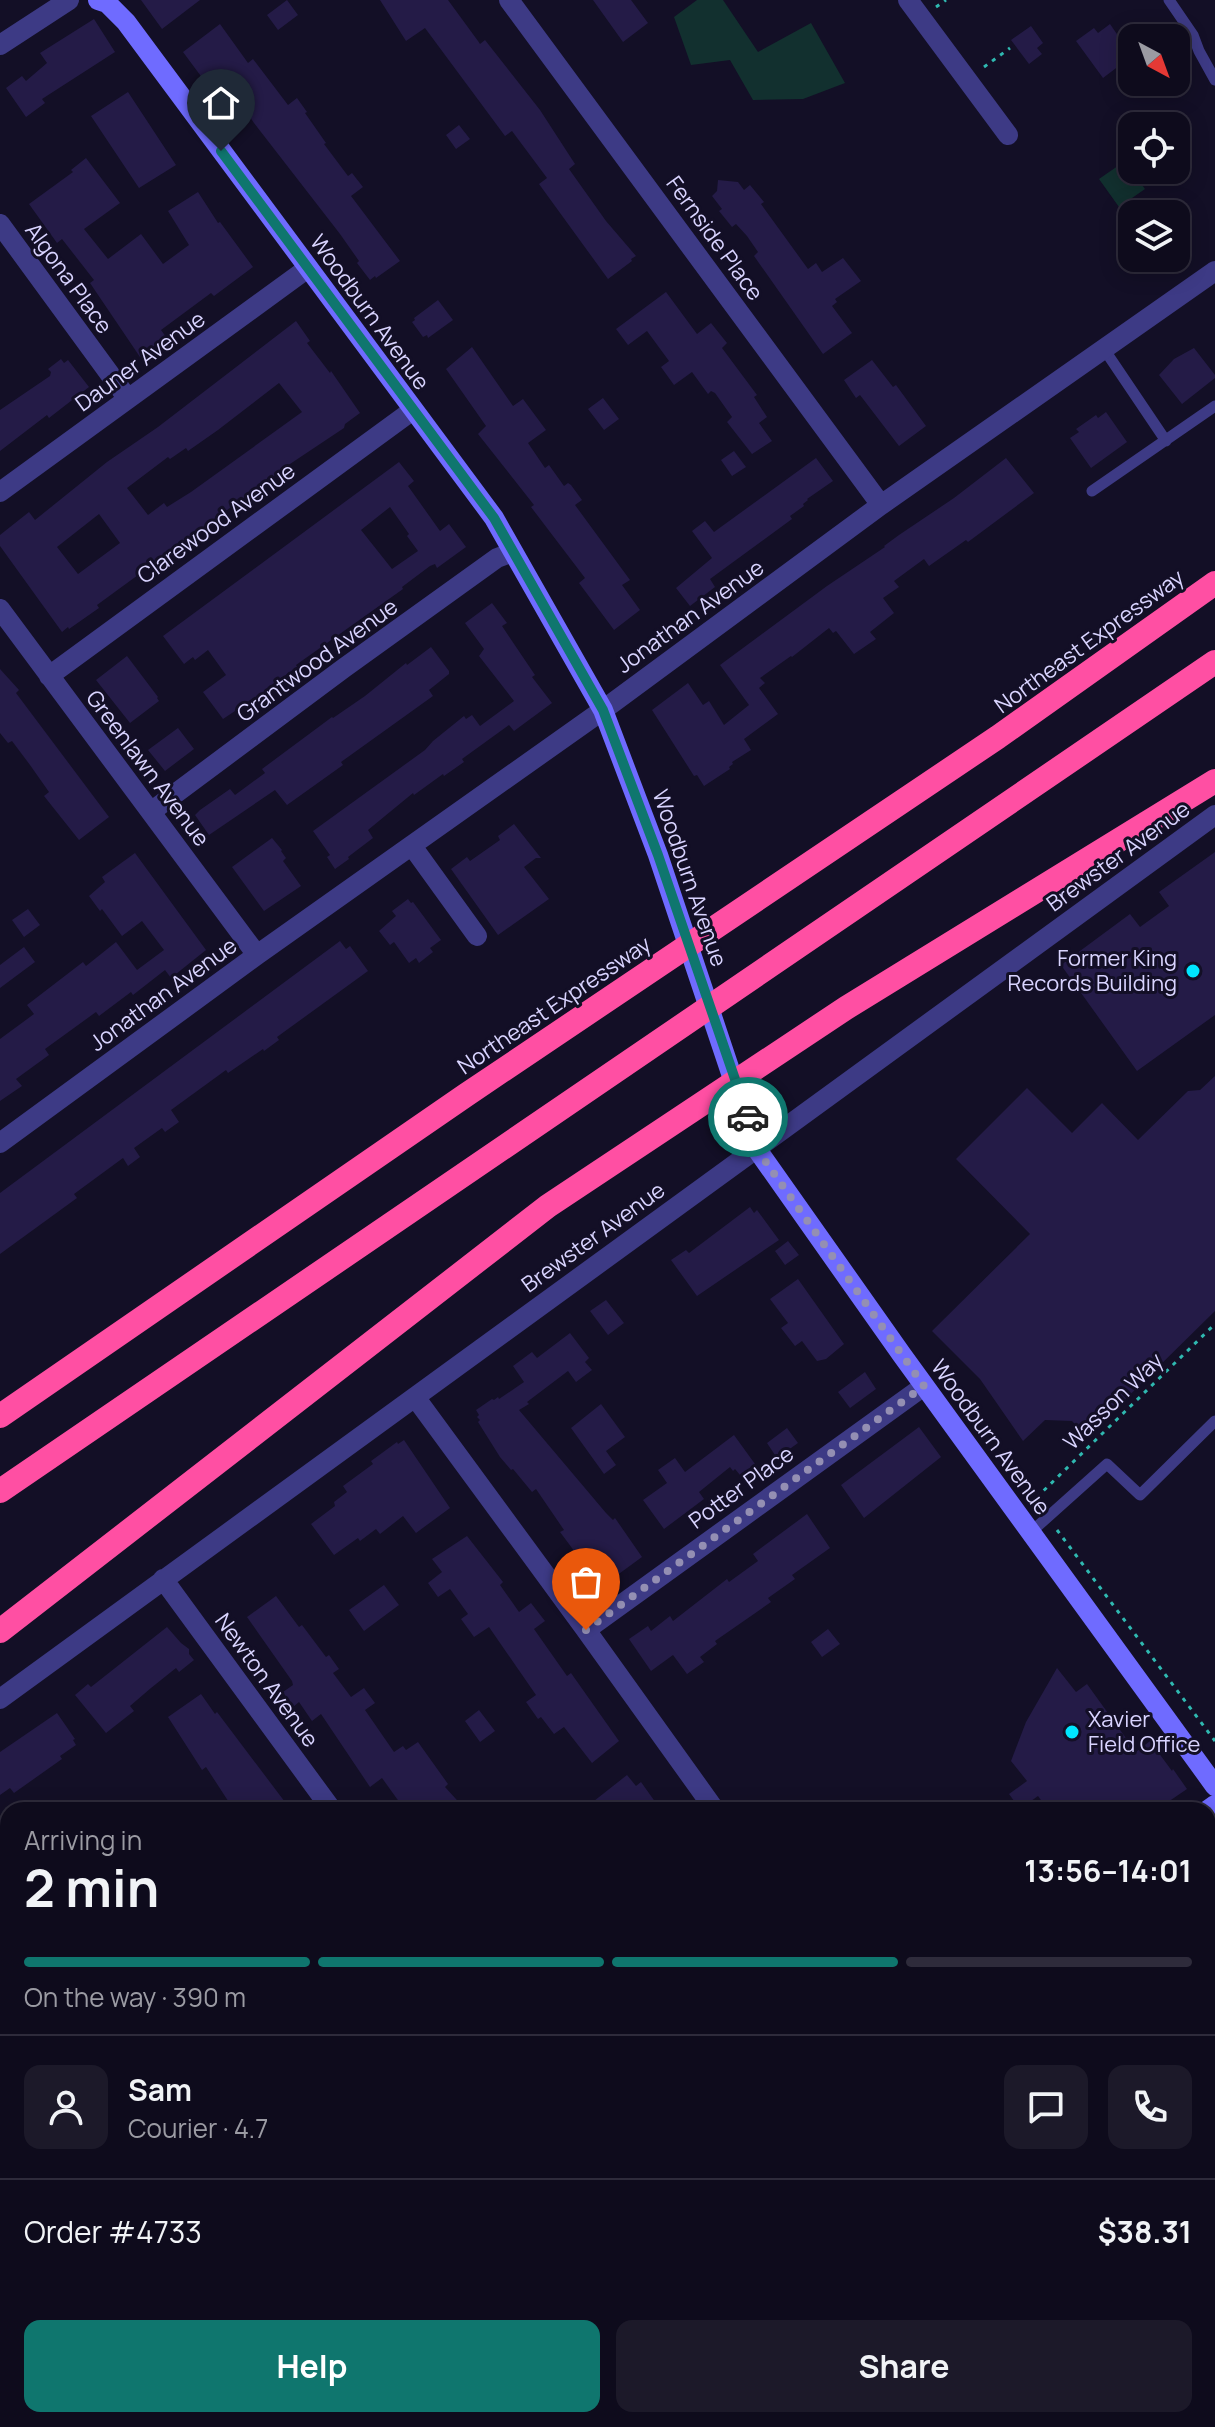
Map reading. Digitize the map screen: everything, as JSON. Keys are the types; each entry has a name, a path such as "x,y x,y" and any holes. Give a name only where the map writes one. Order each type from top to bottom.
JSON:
{"highway":[{"name":"Northeast Expressway","path":"0,1416 466,1095 986,746 1215,583"},
{"path":"0,1491 1215,662"},
{"path":"0,1631 548,1206 846,1008 1215,781"}],"street":[{"path":"0,45 69,0"},
{"name":"Woodburn Avenue","path":"98,0 107,3 126,22 494,518 603,710 658,855 756,1148 924,1386 1215,1786"},
{"name":"Fernside Place","path":"509,0 881,505"},
{"path":"908,0 1008,135"},
{"name":"Algona Place","path":"0,224 128,399"},
{"name":"Dauner Avenue","path":"0,492 308,268"},
{"name":"Jonathan Avenue","path":"0,1143 257,955 603,710 881,505 1215,271"},
{"name":"Clarewood Avenue","path":"49,676 413,410"},
{"name":"Grantwood Avenue","path":"152,811 497,558 513,552"},
{"name":"Greenlawn Avenue","path":"0,609 257,955"},
{"name":"Brewster Avenue","path":"0,1699 1215,815"},
{"path":"412,846 477,936"},
{"name":"Potter Place","path":"586,1630 924,1386"},
{"path":"415,1397 709,1802"},
{"name":"Newton Avenue","path":"163,1579 326,1802"}],"lane":[{"path":"1169,0 1189,28 1215,80"},
{"path":"1104,349 1166,441"},
{"path":"1092,491 1215,406"},
{"path":"1031,1532 1107,1464 1140,1495 1215,1421"}],"path":[{"path":"984,67 1010,48"},
{"name":"Wasson Way","path":"1047,1518 1034,1500 1215,1324"},
{"path":"1047,1518 1215,1741"}],"green space":[{"path":"697,0 723,0 758,52 811,23 845,83 803,99 753,100 730,60 691,65 674,17"},
{"path":"1118,166 1118,184 1141,184 1145,189 1129,200 1118,200 1118,206 1099,179"}],"building":[{"path":"141,0 200,0 162,29"},
{"path":"287,0 298,15 278,30 267,15"},
{"path":"380,0 448,0 480,44 485,40 540,110 575,164 569,169 606,221 636,256 632,261 608,279 539,184 547,178 512,131 505,136 425,28 406,41"},
{"path":"593,0 631,0 648,23 623,42"},
{"path":"94,19 115,52 42,99 45,103 26,117 6,88 22,76 26,81 47,63 40,53"},
{"path":"220,24 248,63 253,59 288,105 297,98 324,144 348,176 352,173 363,187 351,196 400,261 376,278 370,280 357,263 359,261 340,234 254,123 219,72 206,83 183,52"},
{"path":"1110,24 1118,36 1118,67 1103,78 1076,41 1094,28 1098,33"},
{"path":"1031,26 1043,43 1037,48 1042,54 1029,64 1011,40"},
{"path":"128,92 176,165 139,188 91,116"},
{"path":"459,125 470,139 456,149 446,135"},
{"path":"86,158 120,203 84,229 108,259 141,234 163,264 189,245 168,211 198,192 253,267 161,330 166,337 140,357 90,283 94,280 62,239 57,243 29,204 73,172 71,170"},
{"path":"718,180 738,182 744,190 750,185 808,269 816,263 822,272 843,258 861,281 835,299 837,302 832,306 852,333 823,354 754,256 758,252 747,236 736,224 732,227 719,211 722,209 712,196 717,191"},
{"path":"666,292 697,334 711,323 727,343 722,348 757,395 754,397 767,417 759,423 772,441 752,454 727,422 732,417 715,393 711,391 708,394 692,372 674,385 661,367 669,361 647,331 628,345 616,329"},
{"path":"438,300 453,320 428,338 427,335 423,337 412,322"},
{"path":"296,321 310,341 307,343 360,413 344,428 290,464 97,605 99,608 62,632 0,546 0,535 29,512 35,520 107,462 158,427","holes":["279,383 302,412 191,492 167,507 164,503 148,515 127,488 168,457 170,459 186,448 188,451","99,514 120,543 78,574 57,547"]},
{"path":"472,347 513,406 523,399 546,430 528,443 545,468 549,465 564,486 568,483 571,485 582,500 575,505 630,580 622,585 640,610 614,630 579,583 585,578 531,507 534,505 478,434 486,426 446,369"},
{"path":"1194,348 1215,378 1182,404 1159,375 1174,359"},
{"path":"61,359 64,363 68,360 89,387 0,451 0,410 50,376 48,369"},
{"path":"872,360 893,387 896,385 926,426 899,446 860,395 856,398 844,380"},
{"path":"603,398 619,419 604,430 588,409"},
{"path":"1106,412 1127,442 1091,468 1070,438 1079,432 1076,429"},
{"path":"734,451 746,467 732,476 721,460"},
{"path":"816,458 833,481 807,499 804,506 790,516 792,519 710,579 715,587 690,606 676,588 712,558 692,531 705,521 714,532"},
{"path":"1006,458 1034,493 968,542 966,540 929,566 924,559 894,581 899,587 883,598 894,613 870,632 876,639 854,654 836,631 833,633 829,628 760,678 765,683 759,688 778,714 744,739 751,750 704,786 697,775 694,776 652,710 688,683 703,705 709,701 724,725 749,705 720,665"},
{"path":"399,462 414,481 408,486 440,531 449,524 466,547 437,568 435,564 430,566 403,589 296,665 250,707 247,703 223,719 203,692 226,675 208,650 184,664 163,636","holes":["390,507 409,534 407,536 418,551 392,569 361,530"]},
{"path":"492,603 507,623 502,626 535,675 532,677 552,703 514,731 509,725 462,759 464,762 413,793 368,830 373,838 335,869 327,857 330,855 313,831 425,750 464,716 466,719 472,715 480,726 514,701 479,656 484,649 465,623"},
{"path":"431,647 449,671 429,690 433,696 287,805 275,790 209,835 195,815 200,810 230,789 235,795 265,773 262,769"},
{"path":"127,656 159,701 130,723 96,680"},
{"path":"0,669 19,690 16,693 109,817 79,840 44,796 49,792 30,765 12,741 8,743 0,733"},
{"path":"178,728 194,749 165,771 148,750"},
{"path":"514,824 541,858 524,867 549,899 498,935 451,869 467,857 470,861 500,840 498,836"},
{"path":"272,838 286,858 283,861 301,886 264,911 232,867"},
{"path":"1215,852 1215,1015 1137,1071 1061,965 1130,914 1140,927 1169,906 1159,892"},
{"path":"135,853 206,950 171,978 165,970 133,995 131,992 99,1016 96,1012 45,1049 49,1055 16,1079 22,1086 0,1101 0,1039 34,1014 27,1005 83,962 86,966 116,942 137,970 164,950 142,921 122,936 89,896 105,882 102,877"},
{"path":"408,899 441,940 430,948 433,952 419,963 416,958 409,963 394,942 390,945 379,931 396,916 392,911"},
{"path":"28,909 40,925 24,937 12,920"},
{"path":"340,941 346,949 350,946 368,971 277,1037 279,1040 264,1051 228,1073 226,1070 171,1110 179,1122 165,1132 162,1128 134,1148 140,1157 128,1166 123,1158 74,1194 77,1198 0,1254 0,1193"},
{"path":"24,947 35,962 0,988 0,965"},
{"path":"1215,1076 1215,1311 1087,1437 1072,1421 1045,1420 1023,1441 980,1379 932,1331 1030,1234 956,1159 1027,1088 1072,1133 1102,1103 1138,1140 1188,1091 1200,1090"},
{"path":"750,1207 754,1213 757,1210 779,1240 697,1296 671,1260 686,1250 689,1253"},
{"path":"788,1241 799,1255 785,1265 775,1251"},
{"path":"798,1279 844,1344 826,1359 817,1361 802,1341 795,1346 781,1328 788,1323 770,1299"},
{"path":"606,1300 624,1323 608,1335 590,1311"},
{"path":"570,1333 589,1358 585,1362 592,1370 576,1382 568,1371 519,1410 606,1513 613,1520 615,1518 642,1557 601,1587 560,1532 564,1530 536,1489 532,1492 500,1457 478,1422 476,1410 524,1382 513,1366 532,1352 537,1358"},
{"path":"865,1372 876,1389 850,1408 838,1392"},
{"path":"601,1404 625,1437 606,1451 616,1465 604,1474 571,1428"},
{"path":"919,1427 941,1457 864,1518 841,1485"},
{"path":"787,1428 798,1443 777,1458 767,1443"},
{"path":"734,1435 755,1464 740,1475 730,1467 699,1492 704,1499 664,1529 643,1500 667,1483 658,1470 675,1458 685,1472"},
{"path":"404,1440 450,1508 416,1533 403,1516 380,1534 376,1529 334,1555 311,1524 335,1506 334,1502 347,1492 343,1486 373,1464 371,1461"},
{"path":"807,1514 830,1548 792,1575 795,1579 768,1598 771,1602 715,1641 717,1644 700,1657 704,1662 687,1674 673,1655 651,1671 629,1639 648,1626 651,1631 670,1616 673,1621 727,1579 729,1582 758,1561 753,1554"},
{"path":"467,1536 503,1582 500,1585 519,1612 531,1603 545,1621 534,1629 567,1676 571,1673 619,1741 592,1763 564,1727 554,1734 541,1717 538,1719 526,1702 536,1695 489,1627 474,1637 461,1619 468,1614 450,1589 438,1597 428,1583 442,1572 432,1559"},
{"path":"384,1585 399,1605 364,1631 349,1610"},
{"path":"276,1596 299,1627 302,1625 326,1657 329,1655 339,1669 333,1673 351,1697 364,1688 375,1703 365,1710 394,1752 403,1746 406,1750 418,1742 448,1784 445,1787 459,1802 399,1802 382,1778 370,1787 321,1714 312,1721 299,1702 293,1707 283,1692 293,1685 292,1681 247,1617"},
{"path":"167,1627 189,1649 194,1660 179,1672 176,1668 151,1688 130,1706 134,1711 106,1733 75,1695 88,1684 91,1687"},
{"path":"828,1629 840,1644 822,1657 811,1642"},
{"name":"Xavier Field Office","path":"1057,1668 1076,1692 1087,1684 1136,1752 1150,1741 1187,1789 1168,1802 1042,1802 1038,1796 1030,1802 1015,1802 1009,1794 1027,1781 1011,1761 1026,1722"},
{"path":"201,1694 285,1802 229,1802 206,1767 202,1770 168,1717"},
{"path":"479,1710 495,1731 480,1742 465,1721"},
{"path":"57,1713 76,1745 60,1756 62,1759 14,1793 10,1788 0,1795 0,1752"},
{"path":"627,1775 636,1786 641,1782 655,1802 595,1802"}],"way so far":[{"path":"586,1630 924,1386 756,1148 748,1117"}],"place":[{"name":"Former King Records Building","path":"1193,971"},
{"name":"Xavier Field Office","path":"1072,1732"}],"route":[{"path":"221,151 494,518 603,710 658,855 748,1117"}]}
